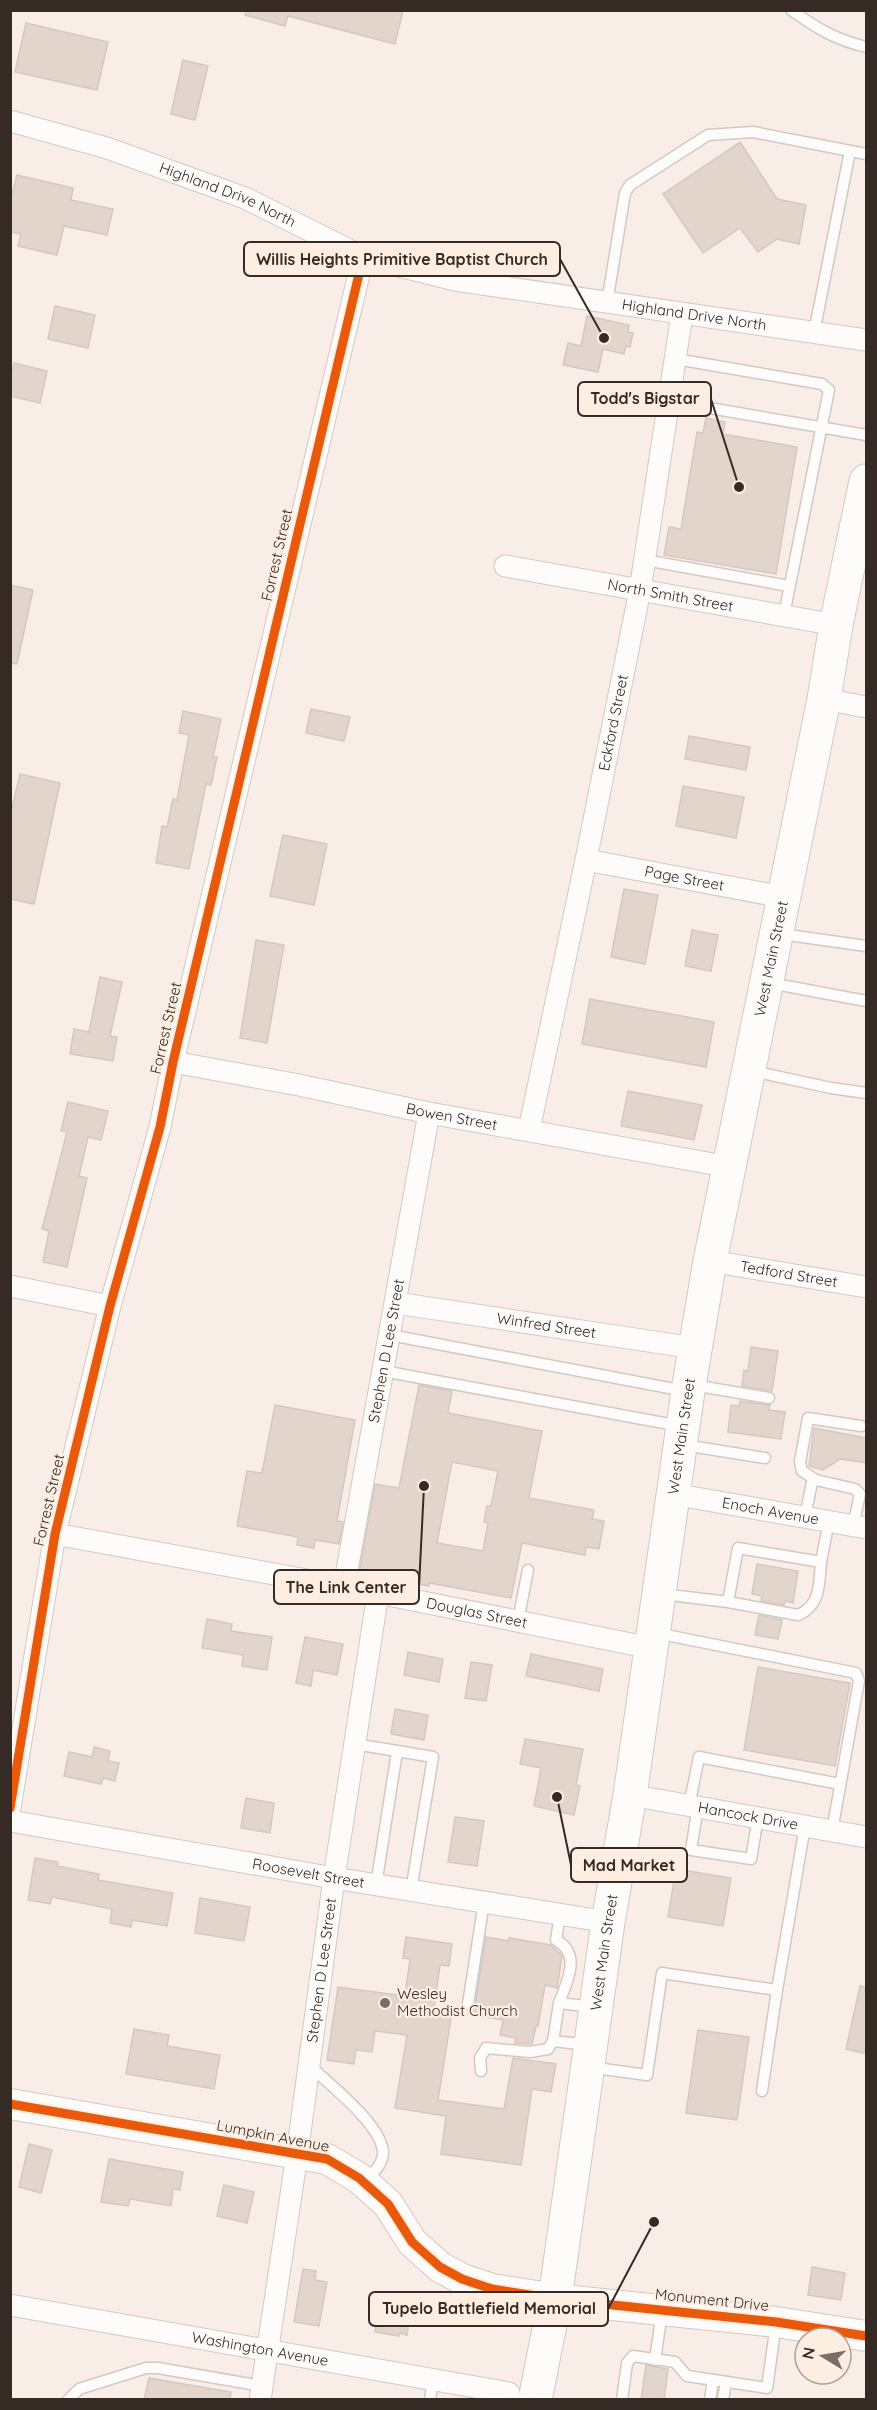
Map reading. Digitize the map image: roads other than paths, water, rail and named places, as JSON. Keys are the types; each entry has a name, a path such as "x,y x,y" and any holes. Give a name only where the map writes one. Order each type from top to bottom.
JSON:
{"main road":[{"name":"West Main Street","path":"507,2396 555,2299 595,2007 630,1795 695,1348 710,1261 824,699 836,625 867,481"}],"street":[{"name":"Highland Drive North","path":"10,121 107,148 245,198 363,257 455,280 867,340"},
{"name":"Forrest Street","path":"10,1808 55,1534 110,1306 160,1126 173,1062 363,257"},
{"name":"Eckford Street","path":"529,1130 640,590 682,314"},
{"name":"North Smith Street","path":"505,566 836,625"},
{"path":"824,699 867,707"},
{"name":"Page Street","path":"586,860 783,897"},
{"name":"Bowen Street","path":"173,1062 298,1085 429,1113 730,1167"},
{"name":"Stephen D Lee Street","path":"344,1587 429,1113"},
{"name":"Tedford Street","path":"710,1261 867,1287"},
{"path":"10,1286 110,1306"},
{"name":"Winfred Street","path":"396,1303 695,1348"},
{"name":"Enoch Avenue","path":"673,1494 860,1527"},
{"name":"Douglas Street","path":"55,1534 518,1621 652,1640"},
{"name":"Stephen D Lee Street","path":"261,2393 297,2155 334,1878 378,1593"},
{"name":"Hancock Drive","path":"630,1795 867,1837"},
{"name":"Roosevelt Street","path":"10,1821 334,1878 608,1922"},
{"name":"Lumpkin Avenue","path":"10,2104 327,2159 363,2182 388,2204 412,2242 440,2267 462,2279 492,2289 555,2299"},
{"name":"Monument Drive","path":"555,2299 776,2322 867,2336"},
{"name":"Washington Avenue","path":"10,2305 267,2350 431,2389 507,2396"}],"lane":[{"path":"791,10 842,41 867,46"},
{"path":"607,303 625,194 630,185 708,135 753,132 867,154"},
{"path":"814,333 850,151"},
{"path":"676,359 822,384 829,390 784,615"},
{"path":"669,401 867,435"},
{"path":"645,560 789,586"},
{"path":"776,933 867,946"},
{"path":"766,982 867,1001"},
{"path":"749,1070 831,1088 867,1093"},
{"path":"390,1335 689,1388 769,1398"},
{"path":"383,1371 682,1435 765,1458"},
{"path":"860,1527 860,1494 855,1489 816,1480 802,1471 800,1462 808,1418 861,1426"},
{"path":"805,1517 812,1482 816,1480"},
{"path":"659,1593 728,1602 798,1615 809,1611 819,1589 821,1562 829,1521"},
{"path":"728,1602 738,1548 821,1562"},
{"path":"518,1621 528,1570"},
{"path":"652,1640 856,1673 859,1681 832,1831"},
{"path":"355,1744 433,1756 411,1891"},
{"path":"376,1885 397,1752"},
{"path":"758,1818 751,1859 691,1850 699,1757 840,1784"},
{"path":"762,2091 805,1826"},
{"path":"468,2004 484,1902"},
{"path":"481,2071 480,2058 486,2048 530,2052 548,2049 553,2041 559,2003 570,1969 571,1958 565,1945 556,1940 560,1915"},
{"path":"553,2041 647,2075 662,1972 777,1990"},
{"path":"559,2003 595,2007"},
{"path":"309,2065 366,2117 380,2143 383,2154 376,2171 363,2182"},
{"path":"656,2360 662,2310"},
{"path":"622,2400 627,2364 633,2356 675,2362 687,2376 767,2388 776,2322"},
{"path":"68,2400 79,2389 146,2368 158,2367 261,2393"},
{"path":"710,2400 713,2380"},
{"path":"723,2400 726,2382"}],"place":[{"name":"Willis Heights Primitive Baptist Church","path":"604,338"},
{"name":"Todd's Bigstar","path":"739,487"},
{"name":"The Link Center","path":"424,1486"},
{"name":"Mad Market","path":"557,1797"},
{"name":"Wesley Methodist Church","path":"385,2003"},
{"name":"Tupelo Battlefield Memorial","path":"654,2222"}]}
